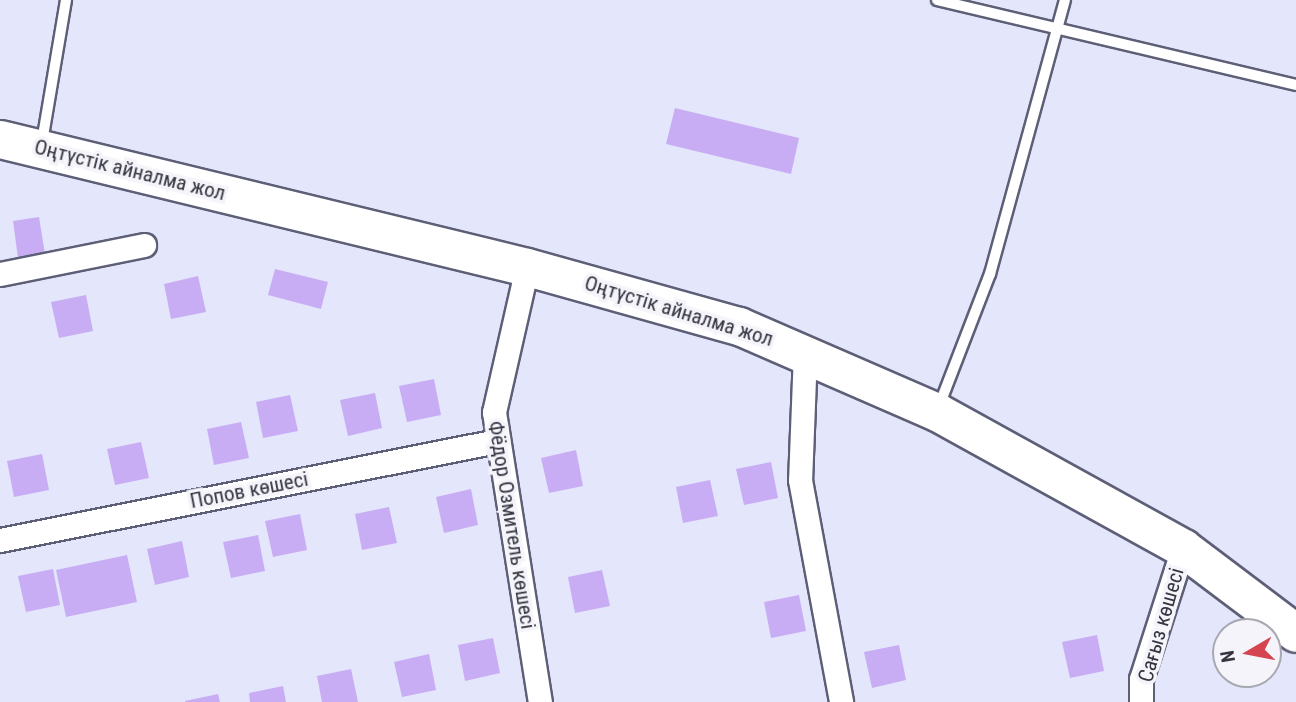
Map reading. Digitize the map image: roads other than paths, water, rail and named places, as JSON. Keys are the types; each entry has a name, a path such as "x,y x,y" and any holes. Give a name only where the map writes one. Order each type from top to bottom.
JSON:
{"highway":[{"name":"Оңтүстік айналма жол","path":"0,139 527,267 739,326 937,412 1183,548 1296,633"}],"street":[{"path":"0,274 144,245"},
{"name":"Фёдор Озмитель көшесі","path":"527,267 498,385 497,441 540,702"},
{"path":"804,352 800,480 841,702"},
{"name":"Попов көшесі","path":"0,540 497,441"},
{"name":"Сағыз көшесі","path":"1141,702 1141,679 1183,548"}],"lane":[{"path":"41,149 66,0"},
{"path":"937,0 1057,32 1296,85"},
{"path":"937,412 990,274 1065,0"}]}
